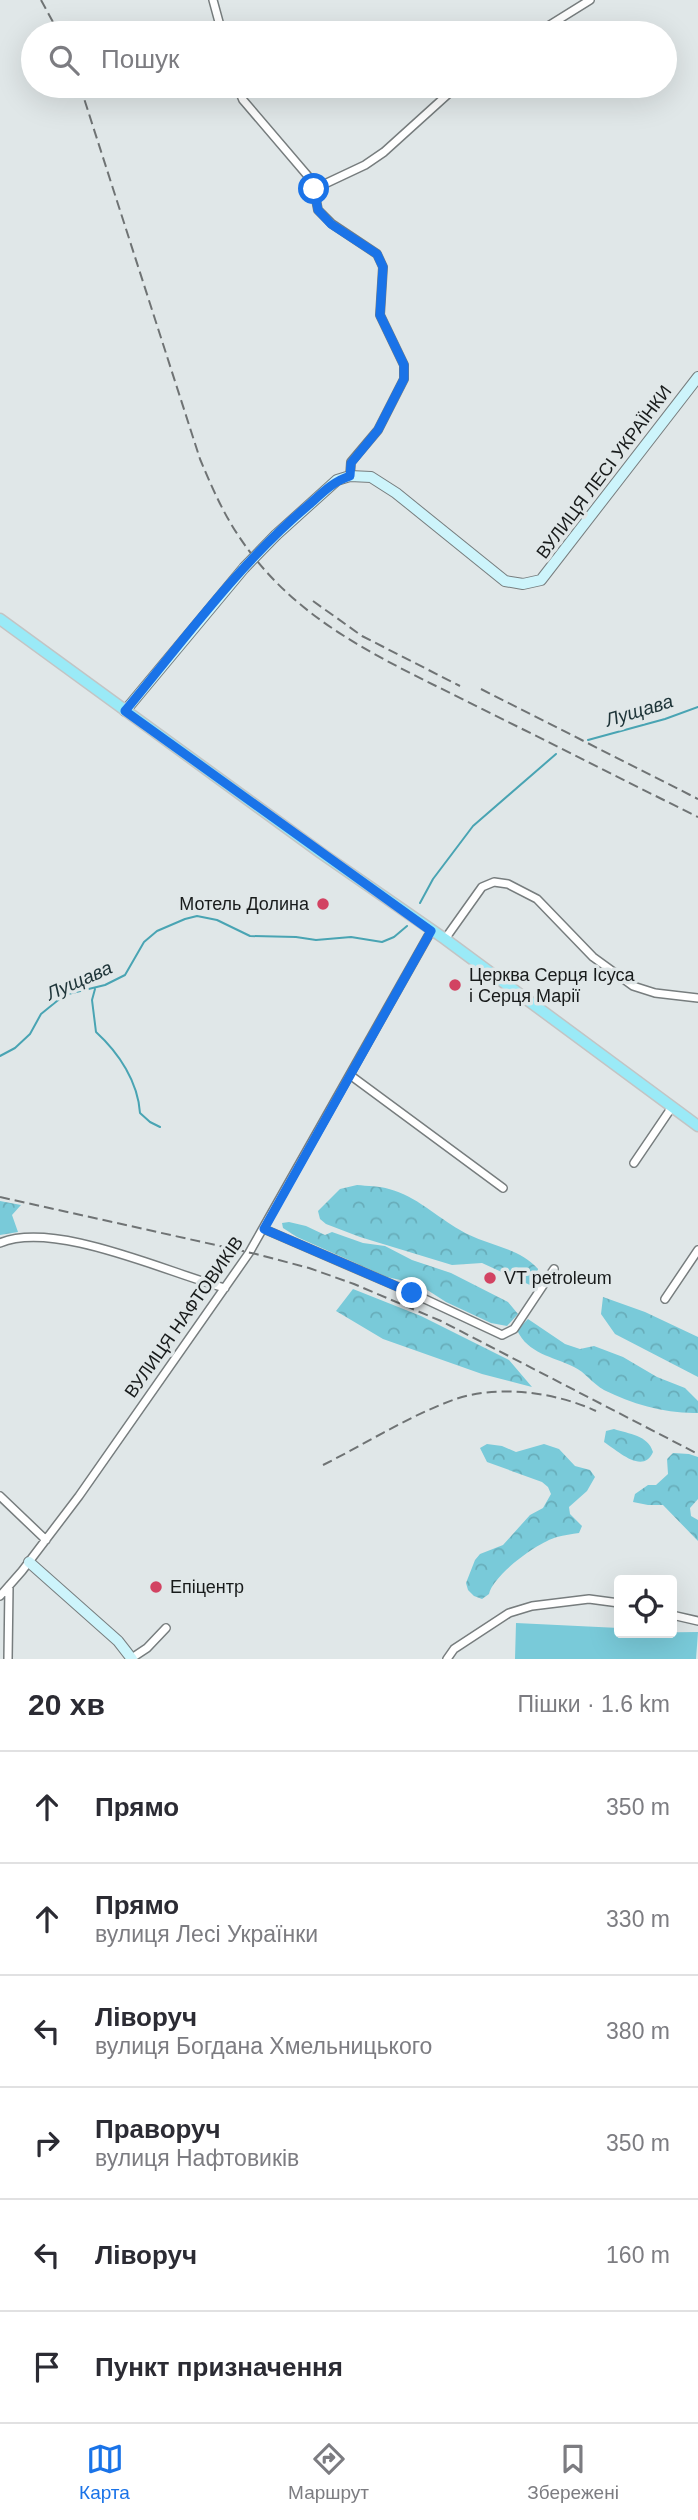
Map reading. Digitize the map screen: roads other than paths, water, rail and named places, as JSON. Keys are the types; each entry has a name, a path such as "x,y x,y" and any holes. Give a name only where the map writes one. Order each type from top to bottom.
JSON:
{"main road":[{"path":"0,619 445,939 698,1126"}],"street":[{"path":"213,0 219,21"},
{"path":"556,21 590,0"},
{"path":"125,711 244,568 337,480 350,476 351,463 378,430 404,379 404,365 380,315 383,267 377,254 331,224 318,210 313,182 242,98"},
{"path":"314,189 365,165 444,98"},
{"name":"ВУЛИЦЯ ЛЕСІ УКРАЇНКИ","path":"350,476 371,477 505,581 523,584 541,580 698,377"},
{"path":"445,939 482,887 494,882 508,884 537,900 593,957 633,986 655,993 698,999"},
{"name":"ВУЛИЦЯ НАФТОВИКІВ","path":"0,1596 46,1540 264,1229 431,931"},
{"path":"350,1075 503,1188"},
{"path":"634,1163 672,1107"},
{"path":"264,1229 502,1335 513,1329 554,1269"},
{"path":"0,1243 33,1237 62,1240 131,1257 225,1287"},
{"path":"665,1299 698,1250"},
{"path":"0,1496 46,1540"},
{"path":"29,1562 118,1641 132,1658 147,1648 166,1628"},
{"path":"8,1659 9,1585"},
{"path":"447,1659 454,1649 509,1613 532,1606 589,1599 614,1602"},
{"path":"677,1616 698,1621"}],"waterway":[{"name":"Лущава","path":"588,740 698,707"},
{"name":"Лущава","path":"420,903 433,879 473,826 556,754"},
{"name":"Лущава","path":"0,1056 15,1048 30,1034 41,1014 57,1001 68,994 105,985 125,975 144,942 157,931 185,919 197,916 217,920 250,936 316,940 351,937 382,942 394,937 407,926"},
{"path":"95,989 92,1000 96,1032 126,1069 136,1090 140,1113 160,1127"}],"railway":[{"path":"41,0 52,21"},
{"path":"84,98 200,459 227,517 262,566 316,617 347,638 412,674 698,817"},
{"path":"313,601 362,636 460,686"},
{"path":"481,689 698,799"},
{"path":"0,1197 256,1254 309,1268 354,1284 441,1321 698,1454"},
{"path":"323,1465 420,1414 470,1395 526,1392 563,1399 596,1411"}],"place":[{"name":"Мотель Долина","path":"323,904"},
{"name":"Церква Серця Ісуса і Серця Марії","path":"455,985"},
{"name":"VT petroleum","path":"490,1278"},
{"name":"Епіцентр","path":"156,1587"}]}
